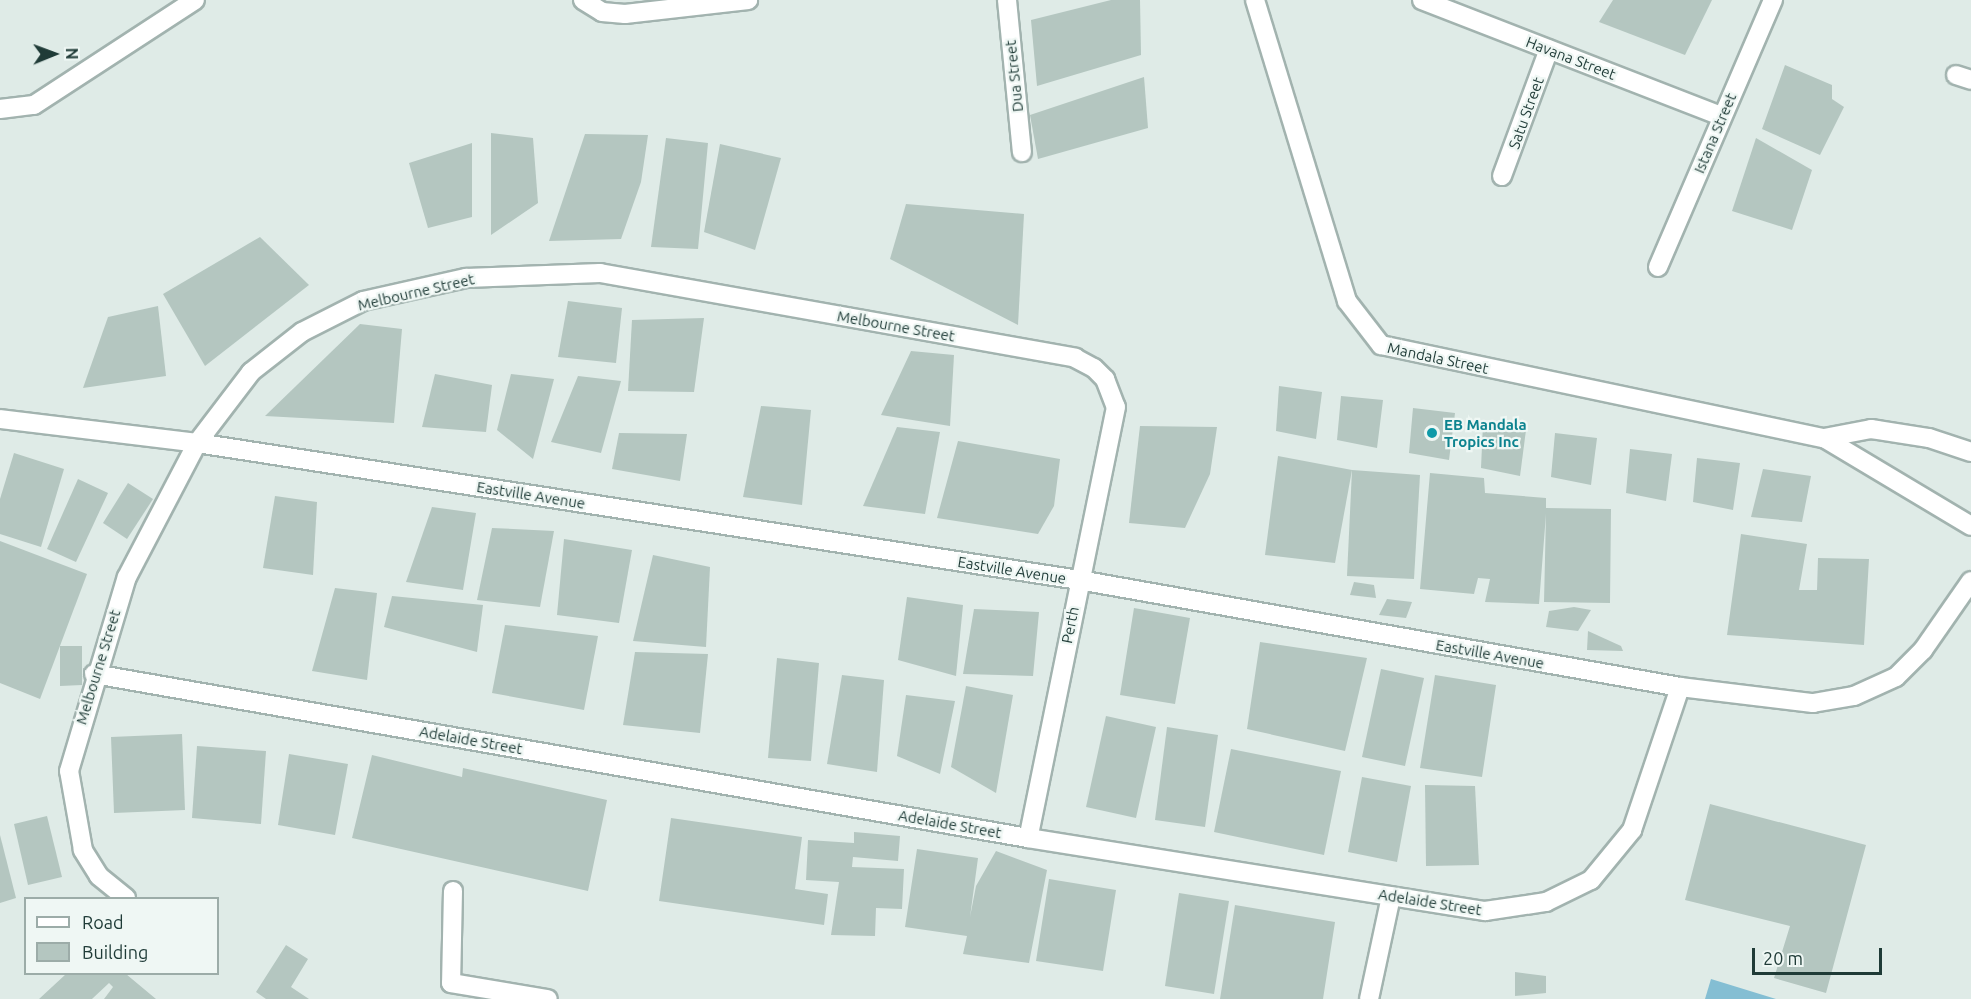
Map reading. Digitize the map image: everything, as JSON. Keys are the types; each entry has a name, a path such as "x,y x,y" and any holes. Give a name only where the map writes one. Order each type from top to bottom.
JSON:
{"street":[{"path":"0,109 34,105 196,0"},
{"path":"583,0 602,12 748,0"},
{"name":"Dua Street","path":"1006,0 1022,152"},
{"name":"Mandala Street","path":"1255,0 1347,301 1381,345 1824,438"},
{"name":"Havana Street","path":"1422,0 1721,117"},
{"name":"Istana Street","path":"1658,267 1773,0"},
{"name":"Satu Street","path":"1502,176 1549,50"},
{"name":"Melbourne Street","path":"125,897 99,876 83,850 70,800 69,771 94,674 126,577 197,443 251,372 302,332 363,301 466,278 600,273 1075,358 1105,379"},
{"name":"Perth","path":"1028,838 1116,406 1105,379"},
{"name":"Eastville Avenue","path":"0,419 197,443 1079,580 1680,687 1813,703 1854,696 1896,677 1916,656 1971,581"},
{"path":"1824,438 1871,429 1929,438 1971,452"},
{"path":"1824,438 1971,526"},
{"name":"Adelaide Street","path":"94,674 1028,838 1485,911 1514,910 1591,880 1632,830 1680,687"},
{"path":"453,891 450,991 548,999"},
{"path":"1369,999 1391,896"}],"water":[{"path":"1711,979 1776,999 1705,999"}],"building":[{"path":"1111,0 1140,0 1141,55 1037,86 1031,20"},
{"path":"1613,0 1712,0 1685,55 1599,22"},
{"path":"1785,65 1832,85 1832,99 1844,107 1820,155 1762,129"},
{"path":"1144,77 1148,128 1038,159 1030,115"},
{"path":"491,133 533,138 538,203 491,235"},
{"path":"585,134 648,135 641,182 621,239 549,241"},
{"path":"666,138 708,143 698,249 651,247"},
{"path":"1756,138 1812,170 1792,230 1732,211"},
{"path":"472,143 472,217 428,228 409,163"},
{"path":"720,144 781,158 755,250 704,232"},
{"path":"906,204 1024,214 1018,325 890,259"},
{"path":"260,237 309,285 205,366 163,294"},
{"path":"568,301 622,308 616,363 558,357"},
{"path":"158,306 166,376 83,388 108,317"},
{"path":"704,318 694,392 628,391 632,320"},
{"path":"360,324 402,329 394,423 265,416"},
{"path":"911,351 954,355 950,426 881,415"},
{"path":"435,374 492,385 486,432 422,427"},
{"path":"511,374 554,379 533,459 497,430"},
{"path":"578,376 621,381 601,453 551,442"},
{"path":"1279,386 1322,392 1316,439 1276,431"},
{"path":"1341,396 1383,400 1377,448 1337,440"},
{"path":"761,406 811,410 802,505 743,497"},
{"name":"EB Mandala Tropics Inc","path":"1413,408 1455,413 1449,460 1409,453"},
{"path":"1483,424 1526,430 1520,476 1481,468"},
{"path":"1140,426 1217,427 1210,474 1185,528 1129,523"},
{"path":"897,427 940,432 925,514 863,506"},
{"path":"619,433 687,434 680,481 612,469"},
{"path":"1555,433 1597,438 1591,485 1551,477"},
{"path":"958,441 1060,459 1054,506 1038,534 937,518"},
{"path":"1630,449 1672,454 1666,501 1626,493"},
{"path":"14,453 64,469 41,547 0,534 0,499"},
{"path":"1278,456 1352,470 1335,563 1265,555"},
{"path":"1697,458 1740,463 1733,510 1693,502"},
{"path":"1763,469 1811,476 1802,522 1751,517"},
{"path":"1352,470 1420,475 1414,579 1347,576"},
{"path":"1430,473 1484,478 1485,493 1546,498 1546,508 1611,509 1610,603 1544,602 1546,514 1539,604 1485,602 1490,579 1478,578 1474,594 1420,589"},
{"path":"78,479 108,493 76,562 47,549"},
{"path":"128,483 153,499 127,539 103,523"},
{"path":"275,496 317,502 313,575 263,568"},
{"path":"432,507 476,513 463,590 406,582"},
{"path":"492,528 554,531 540,607 477,600"},
{"path":"1741,534 1807,544 1799,590 1817,590 1818,558 1869,559 1864,645 1727,635"},
{"path":"564,539 632,550 619,623 557,615"},
{"path":"0,541 87,574 40,699 0,683"},
{"path":"653,555 710,567 706,647 633,641"},
{"path":"1354,582 1374,585 1376,598 1350,595"},
{"path":"335,588 377,593 367,680 312,671"},
{"path":"392,596 483,605 477,652 384,627"},
{"path":"907,597 963,605 956,676 898,660"},
{"path":"1387,599 1412,602 1406,618 1379,615"},
{"path":"1574,607 1591,610 1578,631 1546,627 1549,611"},
{"path":"1134,608 1190,618 1175,704 1120,695"},
{"path":"974,609 1039,612 1033,676 963,674"},
{"path":"505,625 598,636 584,710 492,693"},
{"path":"1588,631 1621,646 1623,651 1587,650"},
{"path":"1260,642 1367,658 1345,751 1247,729"},
{"path":"60,646 82,646 82,685 60,686"},
{"path":"635,652 708,654 700,733 623,725"},
{"path":"777,658 819,663 811,761 768,758"},
{"path":"1381,669 1424,678 1405,766 1362,757"},
{"path":"842,675 884,680 877,772 827,764"},
{"path":"1435,675 1496,685 1482,777 1420,768"},
{"path":"966,686 1013,695 996,793 951,767"},
{"path":"906,695 955,701 940,774 897,756"},
{"path":"1106,716 1156,727 1136,818 1086,807"},
{"path":"1167,727 1218,735 1205,827 1155,820"},
{"path":"182,734 185,810 114,813 111,737"},
{"path":"197,746 266,751 261,824 192,818"},
{"path":"1231,749 1341,771 1324,855 1214,832"},
{"path":"289,754 348,764 335,835 278,825"},
{"path":"372,755 462,777 463,768 607,800 588,891 352,838"},
{"path":"1362,777 1411,786 1397,862 1348,852"},
{"path":"1425,785 1475,786 1479,865 1426,866"},
{"path":"1710,804 1866,845 1826,993 1774,978 1790,926 1685,900"},
{"path":"47,816 62,877 28,885 14,824"},
{"path":"671,818 802,837 795,889 828,894 824,925 659,901"},
{"path":"854,832 900,836 898,861 853,857 852,867 904,869 902,909 876,908 875,936 831,935 839,882 806,880 808,840 854,843"},
{"path":"0,835 16,898 0,903"},
{"path":"917,849 978,858 970,917 976,886 996,851 1047,870 1029,963 963,954 967,936 905,927"},
{"path":"1049,879 1116,890 1103,971 1036,961"},
{"path":"1179,893 1229,901 1214,994 1165,986"},
{"path":"1235,905 1335,922 1323,999 1220,999"},
{"path":"286,945 308,959 291,987 309,999 266,999 256,992"},
{"path":"1515,972 1546,976 1546,993 1515,996"},
{"path":"65,975 127,975 156,999 104,999 113,987 109,983 92,999 39,999"}],"place":[{"name":"EB Mandala Tropics Inc","path":"1432,433"}]}
